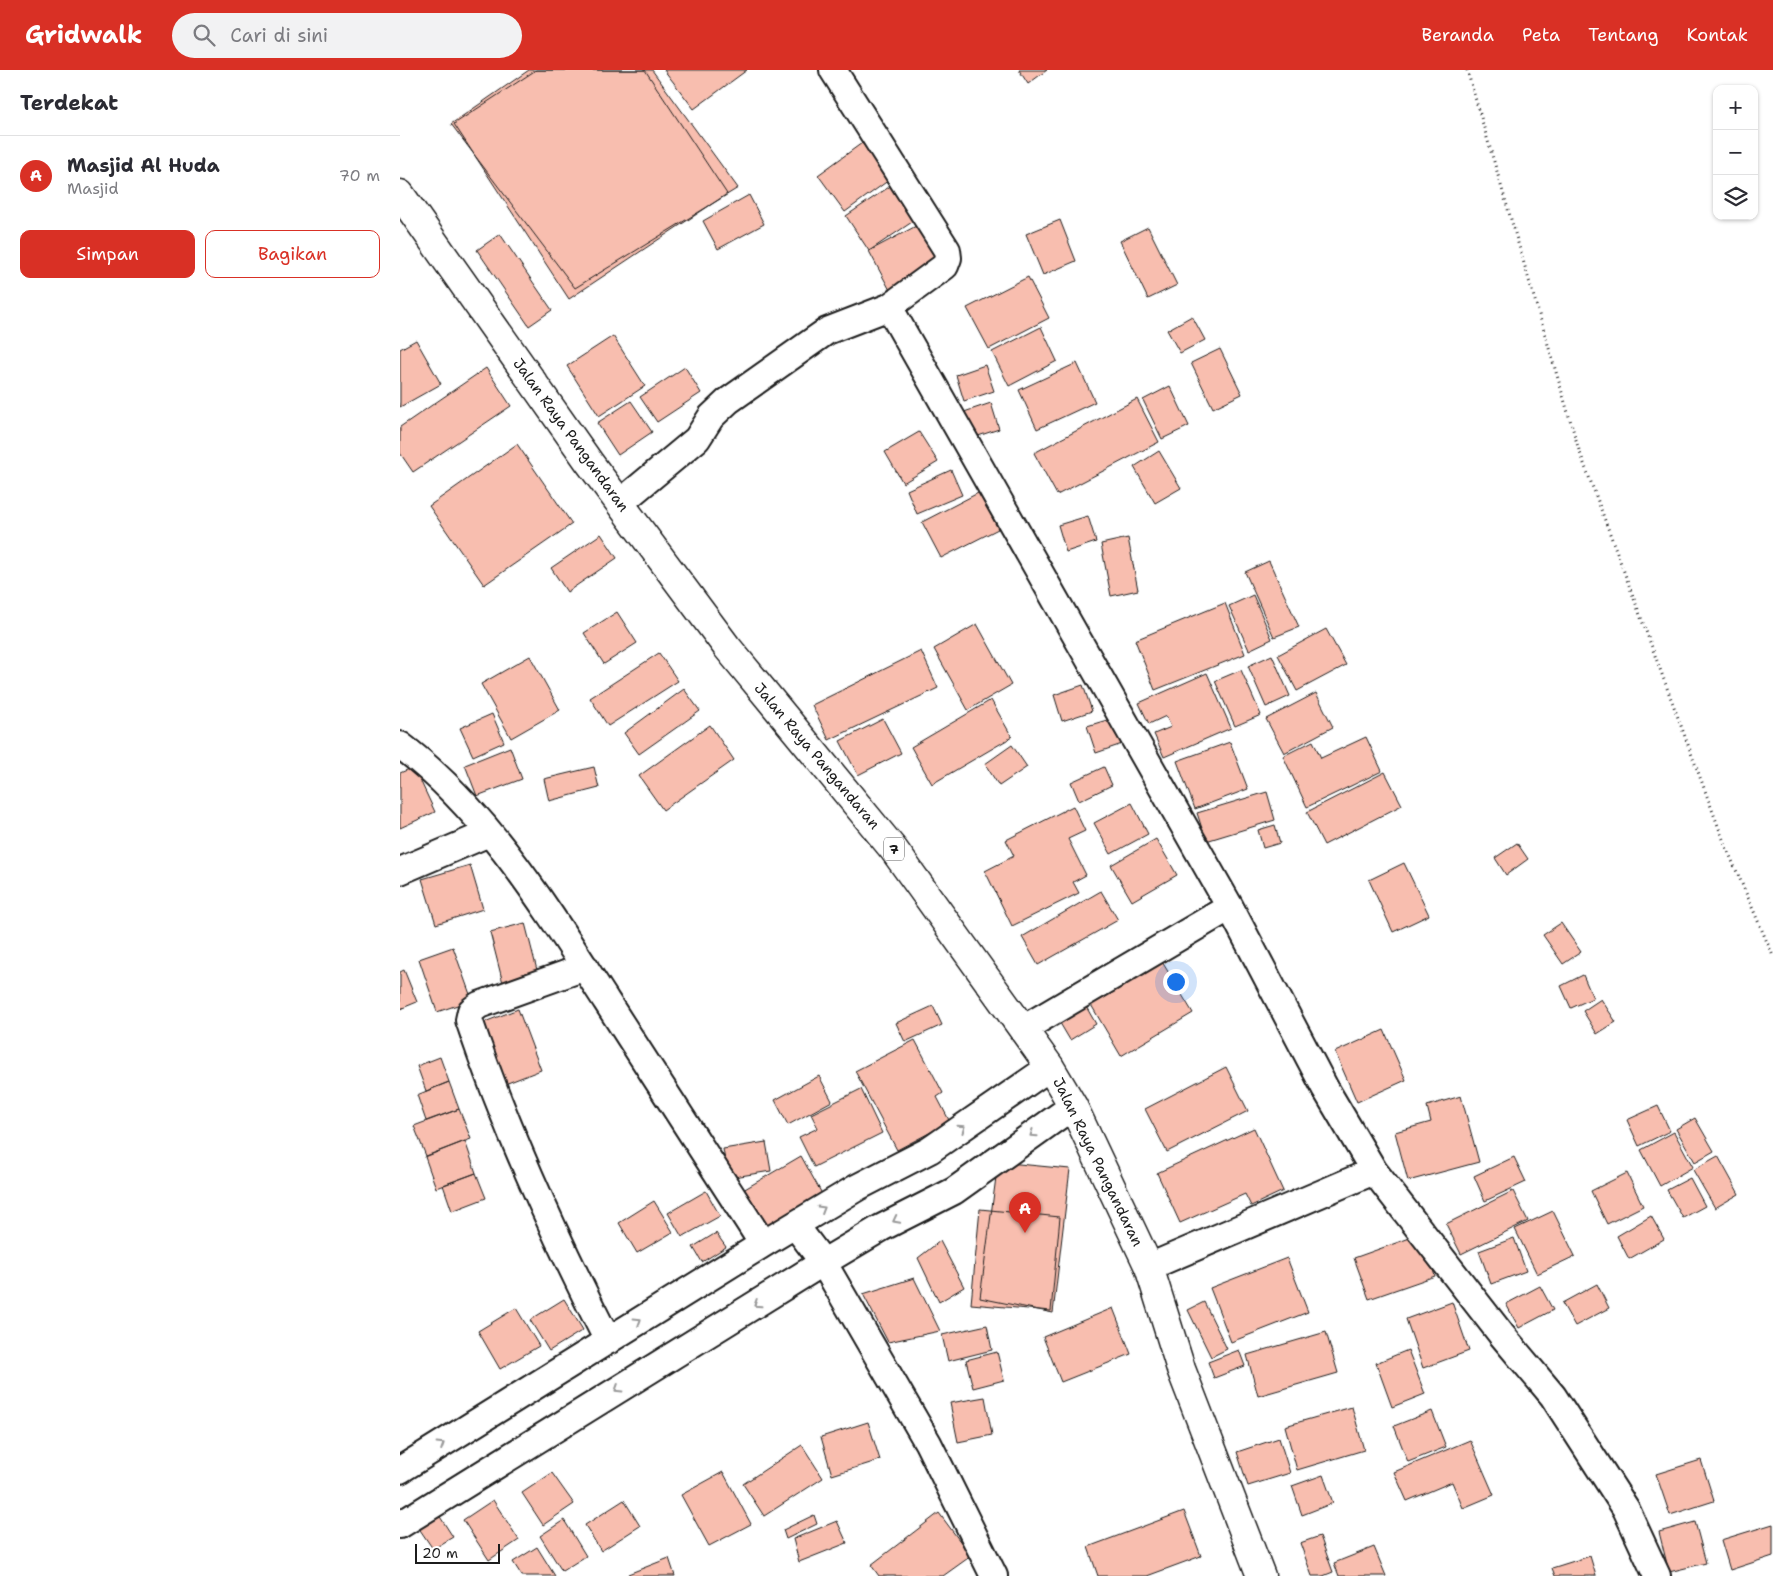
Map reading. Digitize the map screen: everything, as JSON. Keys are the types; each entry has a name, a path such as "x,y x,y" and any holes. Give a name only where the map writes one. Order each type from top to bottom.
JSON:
{"highway":[{"name":"Jalan Raya Pangandaran","path":"402,202 727,648 894,850 1050,1067 1073,1106 1149,1267 1181,1369 1261,1576"}],"street":[{"path":"620,503 697,439 711,417 728,401 827,331 889,307 945,266 948,258 947,250 833,70"},
{"path":"889,307 1230,907 1325,1088 1374,1171 1553,1396 1626,1509 1657,1576"},
{"path":"400,744 449,786 515,866 585,968 763,1244"},
{"path":"400,871 488,833"},
{"path":"1023,1029 1230,907"},
{"path":"585,968 479,1005 471,1011 469,1020 493,1090 576,1278 608,1341"},
{"path":"400,1470 763,1244 858,1187 930,1150 1050,1067"},
{"path":"400,1525 823,1262 881,1228 954,1190 1073,1106"},
{"path":"1149,1267 1374,1171"},
{"path":"795,1225 823,1262 928,1443 994,1576"}],"path":[{"path":"1467,70 1579,450 1724,842 1773,956"}],"building":[{"path":"529,70 652,70 738,188 575,288 451,124"},
{"path":"536,70 645,70 727,194 569,299 454,124"},
{"path":"664,70 747,70 694,109"},
{"path":"1019,70 1047,70 1028,84"},
{"path":"862,143 889,180 845,212 818,175"},
{"path":"892,185 915,220 869,251 846,216"},
{"path":"749,195 764,224 718,249 703,221"},
{"path":"1060,220 1076,261 1043,275 1026,234"},
{"path":"918,225 941,263 892,294 869,251"},
{"path":"1148,227 1177,285 1148,299 1120,241"},
{"path":"500,234 552,310 529,326 477,250"},
{"path":"1028,277 1049,318 989,349 967,308"},
{"path":"1192,316 1205,340 1180,353 1167,330"},
{"path":"1041,327 1057,361 1009,386 992,352"},
{"path":"613,336 645,386 599,416 567,366"},
{"path":"416,340 441,384 400,407 400,349"},
{"path":"1220,349 1242,394 1213,408 1191,363"},
{"path":"1077,363 1095,402 1037,429 1019,390"},
{"path":"985,365 994,391 964,401 956,375"},
{"path":"685,367 701,393 657,422 640,397"},
{"path":"486,368 511,406 413,472 400,453 400,427"},
{"path":"1170,386 1189,426 1162,439 1143,400"},
{"path":"1137,399 1159,442 1057,495 1034,453"},
{"path":"631,401 652,432 618,455 597,423"},
{"path":"991,403 999,429 969,439 961,413"},
{"path":"919,432 938,462 903,483 885,452"},
{"path":"517,444 572,524 484,585 429,506"},
{"path":"1159,451 1181,488 1155,503 1134,467"},
{"path":"951,470 962,495 917,514 907,490"},
{"path":"980,492 998,529 941,558 922,522"},
{"path":"1088,516 1096,542 1066,552 1058,525"},
{"path":"601,534 617,558 567,592 551,568"},
{"path":"1128,538 1138,590 1111,596 1101,544"},
{"path":"1269,561 1299,627 1274,637 1245,572"},
{"path":"1253,595 1272,639 1249,650 1229,606"},
{"path":"1225,603 1245,654 1155,690 1135,640"},
{"path":"617,612 637,643 604,664 584,633"},
{"path":"977,624 1011,685 968,710 934,649"},
{"path":"1326,629 1346,665 1297,691 1278,655"},
{"path":"921,651 938,688 829,740 812,705"},
{"path":"659,653 678,681 608,726 590,698"},
{"path":"1272,655 1290,696 1266,707 1248,666"},
{"path":"530,656 560,710 511,738 481,684"},
{"path":"1241,670 1261,715 1235,726 1215,681"},
{"path":"1207,673 1231,728 1164,757 1154,734 1171,727 1166,716 1149,724 1139,703"},
{"path":"1083,685 1092,711 1062,721 1054,695"},
{"path":"684,689 700,711 639,754 624,733"},
{"path":"1316,693 1333,727 1284,753 1266,719"},
{"path":"991,700 1012,737 932,784 911,747"},
{"path":"492,714 504,742 473,756 460,728"},
{"path":"1117,717 1125,743 1096,753 1087,726"},
{"path":"883,719 901,753 858,775 840,741"},
{"path":"710,725 734,760 663,810 639,776"},
{"path":"1366,737 1382,771 1307,807 1283,756 1313,741 1321,758"},
{"path":"1230,742 1248,789 1195,809 1177,761"},
{"path":"1012,745 1027,767 999,786 985,764"},
{"path":"510,747 522,779 477,796 465,765"},
{"path":"414,767 435,812 400,828 400,773"},
{"path":"594,767 599,788 549,801 544,779"},
{"path":"1104,767 1112,785 1079,801 1071,782"},
{"path":"1385,772 1402,805 1324,845 1307,812"},
{"path":"1267,792 1275,820 1206,841 1197,813"},
{"path":"1132,803 1148,834 1111,854 1094,823"},
{"path":"1073,806 1085,831 1068,839 1086,875 1073,882 1079,893 1012,926 985,871 1014,856 1006,840"},
{"path":"1275,825 1280,843 1263,848 1258,830"},
{"path":"1156,839 1177,875 1132,901 1111,865"},
{"path":"1517,843 1528,859 1506,875 1495,858"},
{"path":"1404,863 1429,915 1393,932 1369,880"},
{"path":"470,865 483,909 436,924 422,879"},
{"path":"1101,891 1118,920 1038,965 1022,937"},
{"path":"525,923 539,978 504,987 490,932"},
{"path":"1561,923 1581,952 1563,964 1543,935"},
{"path":"453,947 472,1000 437,1012 419,959"},
{"path":"1161,960 1193,1013 1121,1056 1090,1003"},
{"path":"404,970 417,1002 400,1009 400,972"},
{"path":"1583,975 1593,998 1571,1008 1561,986"},
{"path":"1601,999 1616,1022 1597,1034 1583,1011"},
{"path":"1084,1003 1096,1024 1070,1040 1057,1018"},
{"path":"933,1006 942,1025 905,1042 896,1023"},
{"path":"518,1009 541,1070 505,1084 482,1023"},
{"path":"1384,1030 1406,1080 1357,1102 1335,1052"},
{"path":"915,1040 943,1093 937,1097 950,1122 897,1150 855,1071"},
{"path":"440,1057 449,1082 426,1091 417,1066"},
{"path":"1226,1067 1248,1111 1167,1152 1145,1109"},
{"path":"819,1076 832,1101 788,1125 775,1100"},
{"path":"449,1082 459,1109 426,1121 417,1095"},
{"path":"861,1089 882,1133 814,1167 799,1137 818,1128 811,1114"},
{"path":"1461,1096 1479,1162 1408,1181 1395,1132 1431,1122 1427,1106"},
{"path":"1658,1106 1670,1131 1639,1146 1627,1120"},
{"path":"459,1109 471,1139 426,1156 414,1126"},
{"path":"1695,1118 1714,1151 1695,1162 1676,1129"},
{"path":"1254,1128 1283,1191 1251,1206 1245,1194 1180,1223 1157,1173"},
{"path":"1674,1132 1693,1167 1660,1186 1641,1150"},
{"path":"465,1141 476,1173 436,1188 425,1157"},
{"path":"766,1142 771,1171 728,1178 723,1149"},
{"path":"801,1156 826,1201 763,1237 738,1193"},
{"path":"1718,1156 1739,1194 1715,1208 1693,1170"},
{"path":"1514,1157 1526,1182 1485,1201 1474,1176"},
{"path":"998,1162 1070,1169 1053,1313 980,1298"},
{"path":"476,1173 486,1198 452,1211 443,1185"},
{"path":"1627,1173 1643,1206 1607,1224 1591,1191"},
{"path":"1690,1178 1705,1206 1683,1218 1667,1190"},
{"path":"706,1191 720,1216 682,1237 668,1213"},
{"path":"1513,1191 1528,1221 1461,1254 1446,1224"},
{"path":"654,1201 673,1232 637,1253 619,1223"},
{"path":"980,1209 1060,1217 1051,1311 971,1304"},
{"path":"1553,1211 1575,1256 1537,1274 1515,1229"},
{"path":"1651,1216 1664,1239 1629,1259 1617,1236"},
{"path":"716,1233 726,1247 702,1262 693,1247"},
{"path":"1421,1234 1435,1276 1369,1299 1354,1258"},
{"path":"1514,1238 1526,1271 1491,1284 1479,1251"},
{"path":"940,1241 964,1287 939,1302 918,1258"},
{"path":"1287,1258 1308,1312 1231,1342 1210,1288"},
{"path":"914,1278 940,1331 888,1342 863,1294"},
{"path":"1597,1284 1609,1308 1575,1326 1562,1303"},
{"path":"1540,1286 1553,1310 1519,1328 1506,1304"},
{"path":"564,1299 583,1330 549,1351 530,1320"},
{"path":"1204,1302 1227,1349 1211,1357 1188,1310"},
{"path":"1452,1302 1469,1351 1423,1368 1406,1319"},
{"path":"516,1308 539,1346 500,1369 478,1331"},
{"path":"1113,1308 1131,1354 1061,1382 1043,1337"},
{"path":"987,1325 992,1350 948,1361 942,1335"},
{"path":"1326,1332 1338,1373 1258,1396 1247,1355"},
{"path":"1239,1350 1245,1366 1214,1378 1208,1362"},
{"path":"1408,1350 1425,1394 1392,1407 1376,1363"},
{"path":"997,1352 1004,1380 973,1388 966,1360"},
{"path":"985,1397 992,1435 958,1442 950,1403"},
{"path":"1352,1407 1364,1450 1297,1470 1285,1426"},
{"path":"1432,1411 1446,1447 1408,1462 1394,1426"},
{"path":"868,1422 880,1460 832,1475 821,1437"},
{"path":"1279,1438 1290,1473 1248,1486 1237,1452"},
{"path":"1470,1440 1494,1495 1463,1508 1452,1482 1407,1501 1394,1472"},
{"path":"802,1445 823,1478 764,1516 743,1484"},
{"path":"1701,1460 1714,1501 1670,1515 1656,1474"},
{"path":"723,1472 751,1524 709,1546 681,1495"},
{"path":"552,1473 574,1504 543,1525 522,1493"},
{"path":"1323,1475 1333,1503 1302,1515 1292,1486"},
{"path":"493,1500 519,1540 489,1560 463,1520"},
{"path":"624,1500 640,1526 601,1551 585,1525"},
{"path":"1184,1511 1201,1556 1147,1576 1098,1576 1088,1547"},
{"path":"437,1512 453,1537 433,1549 416,1524"},
{"path":"939,1513 971,1556 943,1576 879,1576 871,1565"},
{"path":"814,1515 817,1524 786,1539 783,1530"},
{"path":"564,1520 586,1556 562,1571 540,1536"},
{"path":"837,1521 847,1543 799,1562 793,1539"},
{"path":"1695,1522 1706,1563 1669,1572 1659,1532"},
{"path":"1773,1524 1773,1556 1730,1570 1721,1540"},
{"path":"1320,1536 1333,1572 1323,1576 1312,1576 1300,1543"},
{"path":"537,1547 555,1576 522,1576 513,1562"},
{"path":"1374,1547 1386,1576 1339,1576 1334,1563"},
{"path":"1590,1556 1596,1576 1555,1576 1552,1568"},
{"path":"669,1558 675,1576 629,1576 628,1574"}],"place":[{"name":"Masjid Al Huda","path":"1025,1233"}]}
